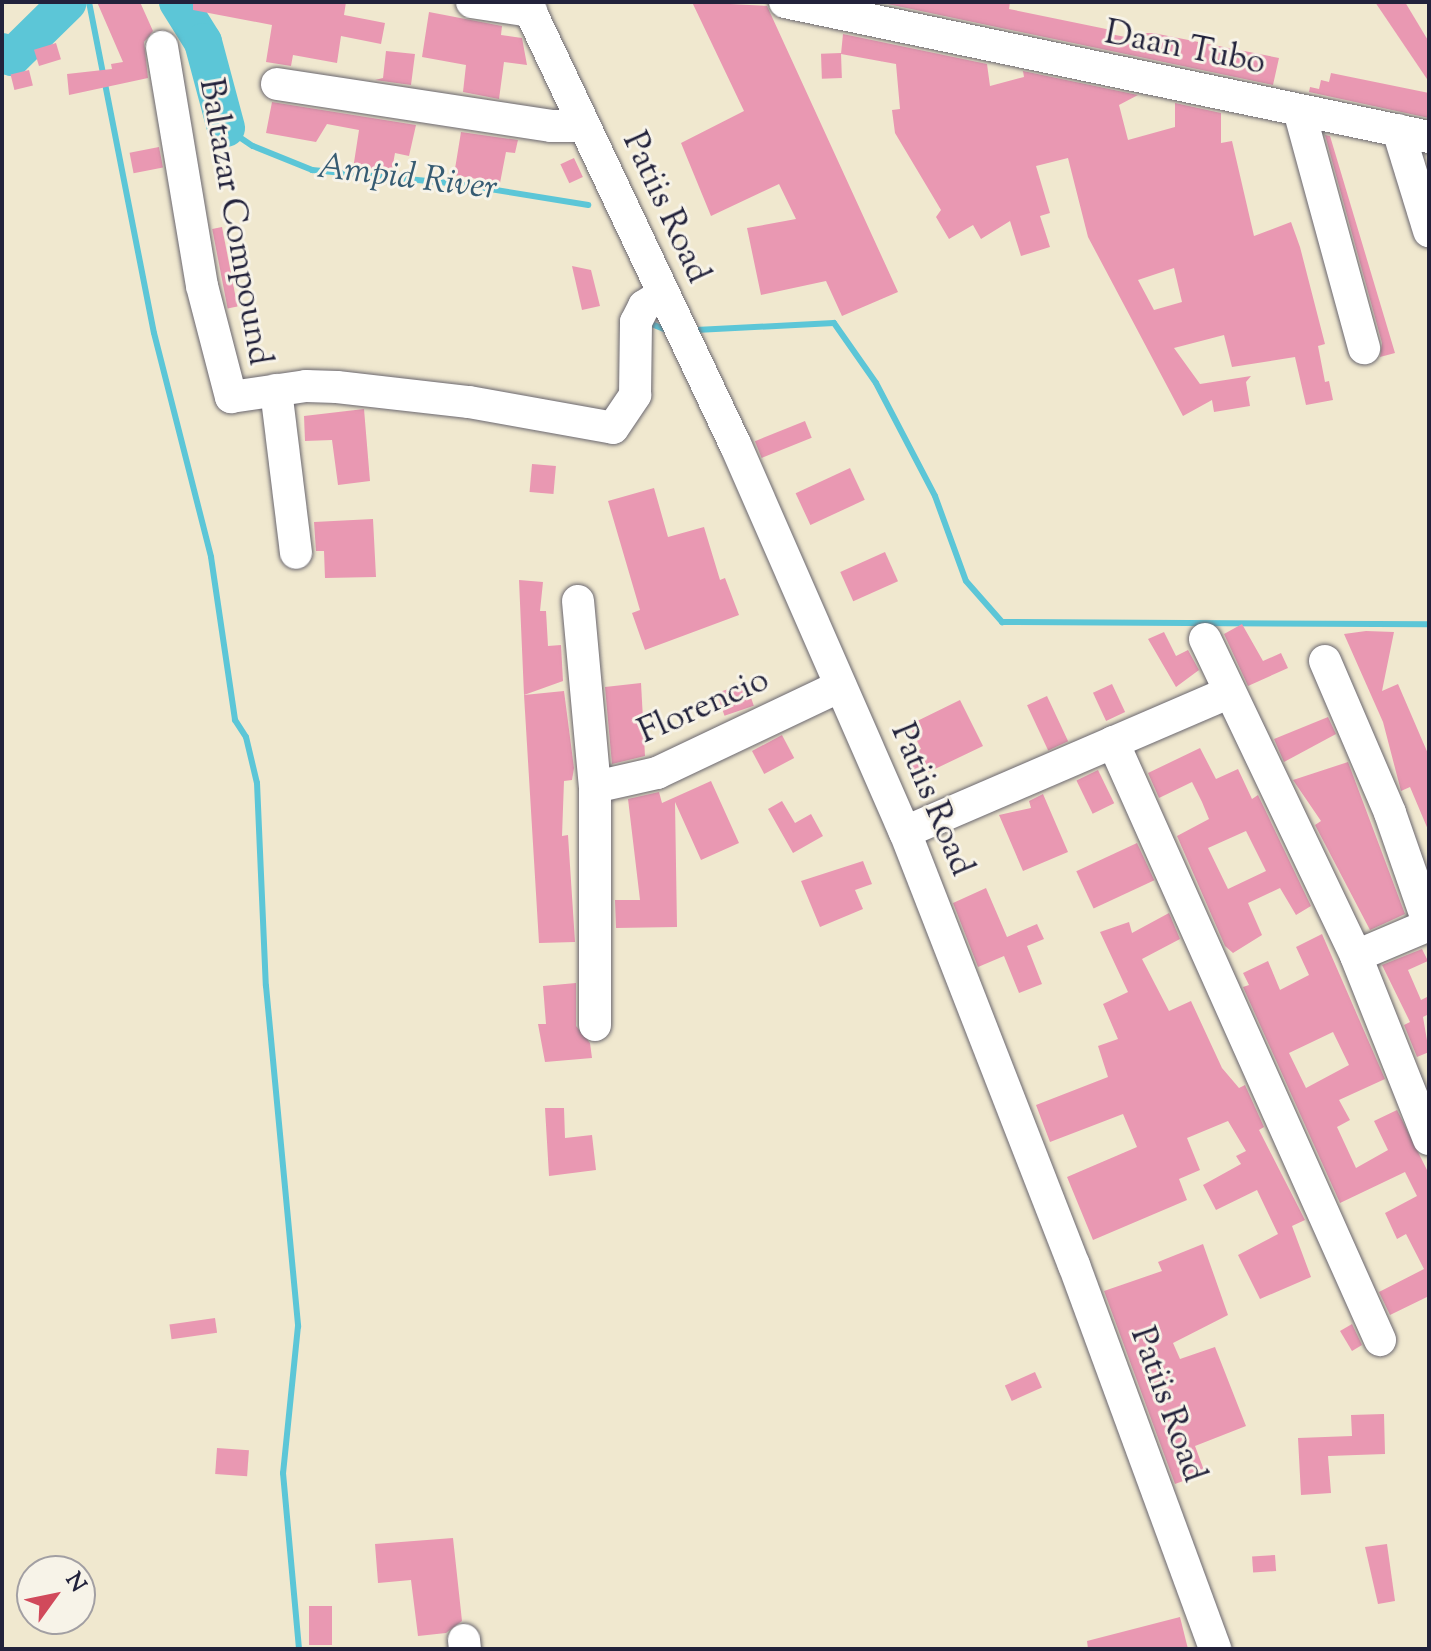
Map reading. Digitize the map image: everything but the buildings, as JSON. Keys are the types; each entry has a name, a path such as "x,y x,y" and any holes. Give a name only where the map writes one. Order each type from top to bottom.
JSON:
{"street":[{"path":"472,2 528,6"},
{"name":"Daan Tubo","path":"785,2 1414,133"},
{"name":"Patiis Road","path":"528,6 663,294 905,832 1064,1237 1215,1649"},
{"name":"Baltazar Compound","path":"162,47 223,379 234,397 276,390 337,387 469,402 613,428 635,395 636,322 644,306 663,294"},
{"path":"277,84 551,126 584,126"},
{"path":"1299,110 1364,348"},
{"path":"1414,133 1426,215"},
{"path":"276,390 296,553"},
{"path":"578,601 595,787 595,1025"},
{"path":"1205,639 1228,693 1356,956 1429,1139"},
{"path":"1325,661 1390,813 1429,925 1356,956"},
{"name":"Florencio","path":"595,787 657,773 840,686"},
{"path":"905,832 1228,693"},
{"path":"1113,742 1380,1340"}],"waterway":[{"name":"Ampid River","path":"2,52 12,57 68,2"},
{"path":"89,2 154,333 211,557 235,720 246,737 257,783 266,986 298,1326 283,1473 299,1649"},
{"name":"Ampid River","path":"178,2 203,42 226,128"},
{"name":"Ampid River","path":"226,128 253,146 312,170 459,184 588,205"},
{"path":"697,335 696,330 834,323 876,383 935,496 966,581 1002,622 1429,624"},
{"path":"654,325 669,331"}]}
